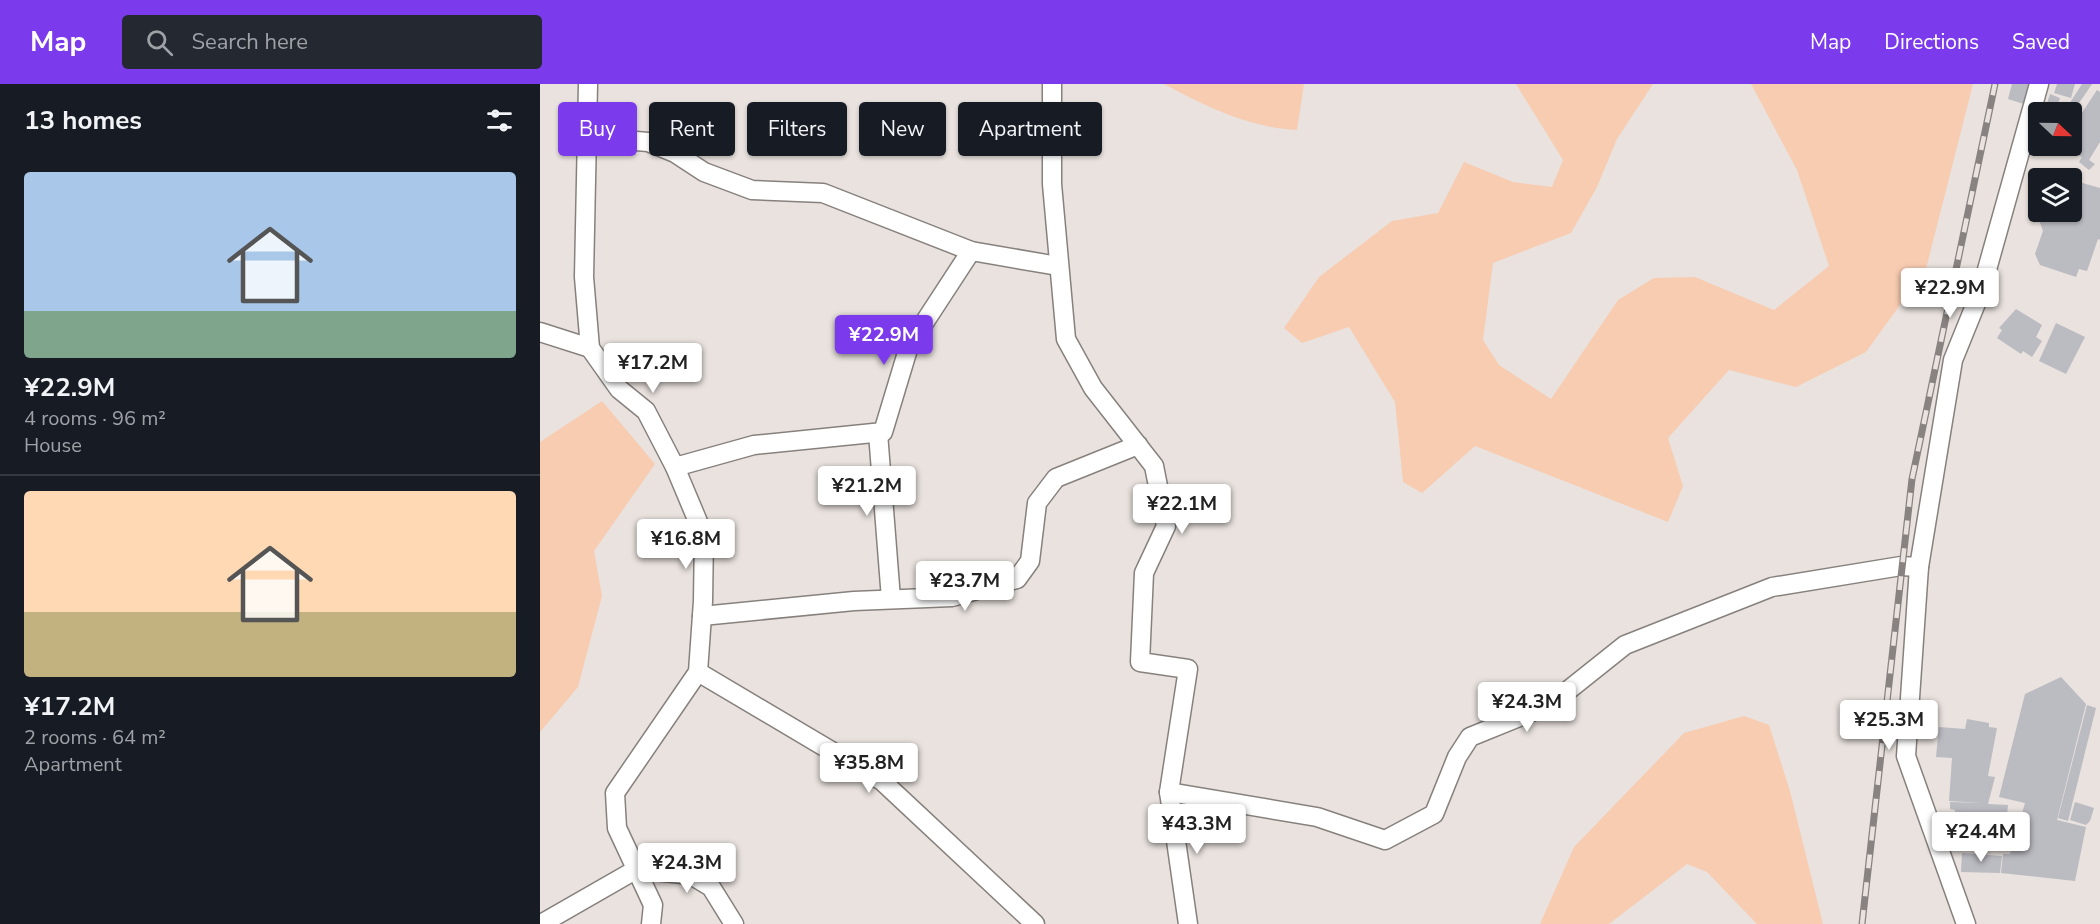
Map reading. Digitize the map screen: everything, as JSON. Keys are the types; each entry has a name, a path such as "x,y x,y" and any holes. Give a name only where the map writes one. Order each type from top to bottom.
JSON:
{"street":[{"path":"588,84 588,102"},
{"path":"1052,84 1052,184 1066,339 1093,388 1154,466 1166,526 1144,573 1140,662 1188,669 1169,792 1188,924"},
{"path":"1966,924 1906,756 1920,567 1953,360 1981,291 2039,84"},
{"path":"637,141 648,142 675,153 704,172 752,190 823,193 971,251 1058,266"},
{"path":"587,156 584,277 590,348 620,389 646,411 675,467 704,536 698,672 615,793 617,828 652,906 651,924"},
{"path":"675,467 754,445 884,432 909,346 971,251"},
{"path":"540,332 590,348"},
{"path":"878,433 891,599"},
{"path":"702,616 891,599 952,597 1017,579 1030,561 1037,503 1056,478 1138,445"},
{"path":"1169,792 1317,817 1385,840 1434,814 1457,757 1470,737 1551,704 1625,645 1772,587 1901,566 1920,567"},
{"path":"698,672 882,781 1035,924"},
{"path":"541,924 637,869 691,875 711,887 734,924"}],"shaded area":[{"path":"1164,84 1304,84 1297,130 1262,125 1228,115"},
{"path":"1516,84 1653,84 1617,139 1597,187 1571,233 1493,263 1483,340 1499,365 1551,399 1618,300 1654,278 1695,277 1774,310 1829,266 1797,170 1751,84 1973,84 1926,269 1866,352 1796,387 1729,370 1668,438 1683,486 1668,522 1475,446 1422,493 1403,482 1395,402 1349,327 1302,343 1284,328 1319,277 1392,221 1438,213 1464,162 1513,182 1552,187 1563,160"},
{"path":"602,401 655,464 594,551 602,596 578,687 540,732 540,442"},
{"path":"1744,716 1769,725 1790,791 1823,924 1757,924 1707,872 1687,864 1609,924 1540,924 1574,847 1684,733"}],"building":[{"path":"2012,84 2032,84 2027,105 2008,99"},
{"path":"2057,84 2075,84 2071,98 2054,93"},
{"path":"2082,84 2092,84 2080,102 2070,102"},
{"path":"2097,90 2100,92 2100,142 2089,160 2095,164 2089,170 2079,162 2082,157 2082,113"},
{"path":"2050,94 2060,98 2059,102 2047,102"},
{"path":"2082,183 2100,188 2100,240 2098,239 2087,271 2079,269 2076,277 2040,265 2035,254 2043,231 2040,222 2082,222"},
{"path":"2016,309 2042,325 2036,337 2042,341 2032,357 2023,351 2021,354 1997,338 2002,330 1999,328"},
{"path":"2056,323 2085,337 2066,374 2039,361"},
{"path":"2061,677 2086,704 2057,820 2086,827 2075,881 2001,873 2003,854 2010,854 2025,803 1999,797 2025,694"},
{"path":"2087,705 2096,708 2068,821 2058,818"},
{"path":"1967,719 1989,723 1989,727 1997,728 1988,776 1995,777 1988,804 2008,805 2006,827 2001,826 2000,832 1954,828 1955,810 1950,809 1950,802 1983,803 1949,801 1952,758 1936,757 1939,727 1965,729"},
{"path":"2075,802 2094,808 2090,821 2086,825 2070,820"},
{"path":"1962,853 2002,856 2000,873 1961,872"}],"railway":[{"path":"1862,924 1912,479 1995,84"}]}
